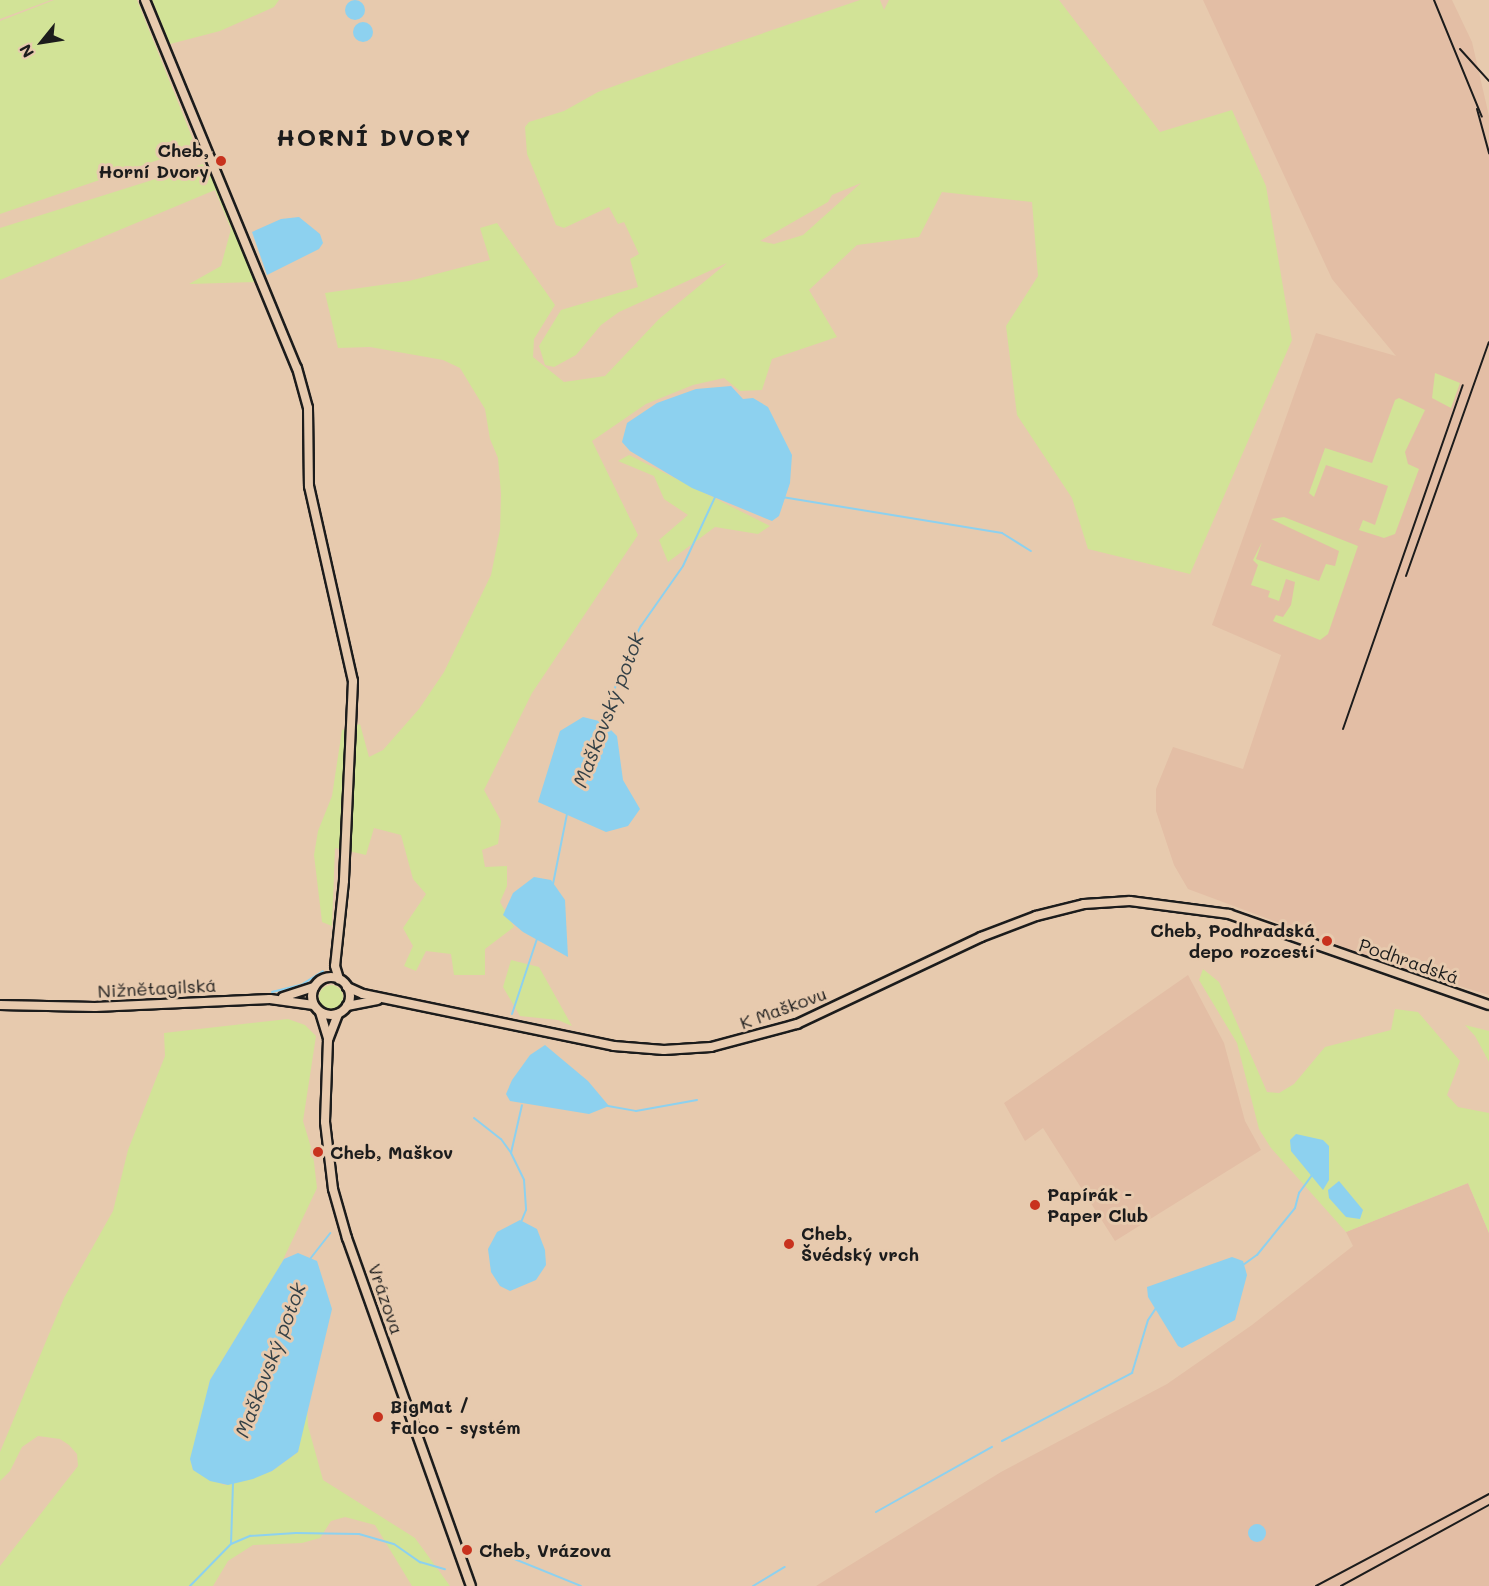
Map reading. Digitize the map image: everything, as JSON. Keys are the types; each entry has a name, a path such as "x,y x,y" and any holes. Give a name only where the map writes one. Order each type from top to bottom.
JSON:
{"main road":[{"path":"145,0 289,347 308,408 309,486 353,681 344,881 335,966 339,979 347,987 347,1006"},
{"name":"K Maškovu","path":"347,987 387,999 614,1046 664,1050 711,1047 797,1024 989,934 1036,916 1107,902 1180,905"},
{"name":"Podhradská","path":"1180,905 1250,921 1489,1005"},
{"path":"270,999 314,987 335,966"},
{"path":"325,978 339,979"},
{"path":"314,987 317,1008 328,1040"},
{"name":"Nižnětagilská","path":"0,1005 95,1007 270,999 317,1008"},
{"path":"317,1008 338,1014 347,1006 387,999"},
{"name":"Vrázova","path":"338,1014 328,1040 325,1122 333,1189 440,1504 471,1586"}],"shaded area":[{"path":"1203,0 1452,0 1472,42 1489,116 1489,995 1397,967 1188,889 1174,865 1156,811 1156,789 1173,747 1243,769 1281,655 1212,625 1316,333 1396,356 1332,279"},
{"path":"1188,975 1224,1043 1245,1121 1261,1150 1115,1241 1043,1128 1025,1141 1004,1103"},
{"path":"1468,1183 1489,1233 1489,1586 816,1586 1001,1472 1167,1384 1252,1325 1353,1246 1346,1232"}],"green space":[{"path":"0,0 51,0 0,19"},
{"path":"54,0 137,0 196,147 0,214 0,21"},
{"path":"152,0 279,0 274,7 220,31 170,44"},
{"path":"860,0 880,0 884,10 889,0 1059,0 1160,132 1232,110 1266,186 1292,340 1190,574 1088,549 1072,498 1017,415 1006,326 1038,276 1032,202 942,192 919,237 857,245 809,290 837,337 772,359 762,390 740,391 724,378 693,385 646,404 592,441 638,535 532,693 484,790 501,821 498,844 482,850 485,867 507,866 507,886 500,902 514,927 485,949 485,975 454,975 451,954 426,951 416,971 404,966 413,946 403,928 426,894 413,879 401,835 374,828 366,855 335,848 332,926 322,922 314,855 318,831 332,796 342,730 360,724 369,757 383,750 419,709 444,672 491,575 500,530 501,494 498,458 490,439 485,409 460,368 443,360 370,347 338,348 325,293 409,281 490,260 480,228 497,223 555,305 534,339 533,357 564,382 605,376 659,319 727,263 619,312 601,325 576,355 554,367 545,365 539,346 561,310 638,287 630,259 639,254 624,222 618,224 609,207 564,228 556,225 527,154 525,127 529,122 564,111 598,92","holes":["861,183 803,235 774,244 760,241 828,202 832,195"]},
{"path":"203,164 205,169 211,167 255,282 189,284 221,266 231,229 215,190 0,280 0,228"},
{"path":"1435,373 1460,383 1451,408 1432,398"},
{"path":"1399,398 1425,410 1405,452 1408,464 1419,469 1395,534 1384,538 1359,530 1363,520 1375,525 1388,486 1326,465 1314,497 1309,493 1325,448 1372,463 1395,400"},
{"path":"629,455 770,526 758,534 715,527 668,562 659,540 688,515 664,499 654,476 618,461"},
{"path":"1284,517 1358,546 1328,634 1320,640 1273,621 1276,615 1283,617 1291,605 1295,582 1286,579 1279,601 1268,597 1270,591 1251,585 1258,565 1253,560 1262,542 1256,559 1319,581 1326,564 1335,566 1339,551 1271,519"},
{"path":"511,960 539,967 572,1026 558,1020 520,1016 503,987"},
{"path":"1203,969 1219,982 1267,1092 1279,1093 1294,1084 1325,1047 1391,1030 1395,1009 1418,1012 1460,1061 1447,1095 1458,1107 1489,1113 1489,1233 1468,1183 1346,1232 1271,1148 1259,1129 1237,1043 1199,980"},
{"path":"326,985 336,985 343,992 343,1002 336,1009 326,1009 319,1002 319,992"},
{"path":"288,1019 305,1025 316,1036 303,1121 313,1154 317,1188 281,1264 210,1380 191,1462 193,1470 224,1485 272,1471 298,1452 307,1403 308,1426 323,1480 415,1538 450,1586 412,1586 375,1525 345,1517 331,1521 320,1538 302,1543 253,1545 228,1561 213,1586 0,1586 0,1566 78,1466 77,1454 69,1445 60,1439 38,1436 22,1447 10,1471 0,1481 0,1452 64,1298 113,1211 128,1150 165,1056 164,1033"},
{"path":"1465,1025 1489,1031 1489,1062 1475,1036"}],"water":[{"path":"355,0 362,3 365,10 362,17 355,20 348,17 345,10 348,3"},
{"path":"363,22 370,25 373,32 370,39 363,42 356,39 353,32 356,25"},
{"path":"299,217 320,234 323,243 319,249 267,275 252,232 281,219"},
{"path":"731,386 743,399 753,398 768,407 792,455 790,483 779,516 772,521 692,488 630,451 622,442 627,423 657,403 696,389"},
{"path":"583,717 603,722 617,736 623,780 640,809 628,826 606,832 538,802 560,731"},
{"path":"534,877 551,880 565,900 568,957 523,932 503,915 513,893"},
{"path":"545,1045 588,1081 609,1106 589,1114 510,1101 506,1094 512,1080 530,1055"},
{"path":"1296,1134 1323,1140 1329,1146 1329,1180 1323,1190 1291,1151 1290,1140"},
{"path":"1339,1181 1363,1210 1360,1219 1346,1217 1329,1198 1328,1190"},
{"path":"520,1220 537,1229 545,1250 546,1265 536,1280 510,1291 500,1286 491,1272 488,1249 497,1232"},
{"path":"298,1253 317,1261 332,1309 298,1452 272,1471 253,1479 228,1485 210,1481 193,1470 190,1459 210,1380 284,1259"},
{"path":"1232,1257 1243,1261 1247,1275 1235,1320 1182,1348 1178,1346 1148,1297 1147,1287"},
{"path":"1257,1524 1263,1527 1266,1533 1263,1539 1257,1542 1251,1539 1248,1533 1251,1527"}],"waterway":[{"name":"Maškovský potok","path":"603,725 625,657 641,626 683,566 715,497"},
{"name":"Maškovský potok","path":"782,497 1002,533 1031,551"},
{"name":"Maškovský potok","path":"553,884 567,814"},
{"name":"Maškovský potok","path":"512,1014 537,939"},
{"path":"272,992 301,985 323,971"},
{"path":"608,1106 636,1111 697,1100"},
{"path":"474,1118 501,1139 511,1153 522,1105"},
{"path":"511,1153 524,1180 526,1210 522,1220"},
{"path":"1243,1265 1257,1255 1295,1208 1299,1193 1313,1174"},
{"name":"Maškovský potok","path":"310,1259 330,1233"},
{"path":"1002,1441 1132,1373 1148,1320 1156,1308"},
{"path":"876,1512 992,1447"},
{"name":"Maškovský potok","path":"190,1586 231,1544 233,1483"},
{"path":"231,1544 250,1536 296,1533 359,1534 394,1544 420,1562 445,1569"},
{"path":"490,1549 581,1586"},
{"path":"753,1586 785,1567"}],"railway":[{"path":"1434,0 1482,117"},
{"path":"1460,49 1489,81"},
{"path":"1477,109 1489,153"},
{"path":"1406,576 1489,342"},
{"path":"1343,729 1463,385"},
{"path":"1316,1586 1489,1494"},
{"path":"1341,1586 1489,1505"}],"place":[{"name":"Cheb, Horní Dvory","path":"221,161"},
{"name":"Cheb, Podhradská depo rozcestí","path":"1327,941"},
{"name":"Cheb, Maškov","path":"318,1152"},
{"name":"Papírák - Paper Club","path":"1035,1205"},
{"name":"Cheb, Švédský vrch","path":"789,1244"},
{"name":"BigMat / Falco - systém","path":"378,1417"},
{"name":"Cheb, Vrázova","path":"467,1550"}],"district":[{"name":"HORNÍ DVORY","path":"374,137"}]}
